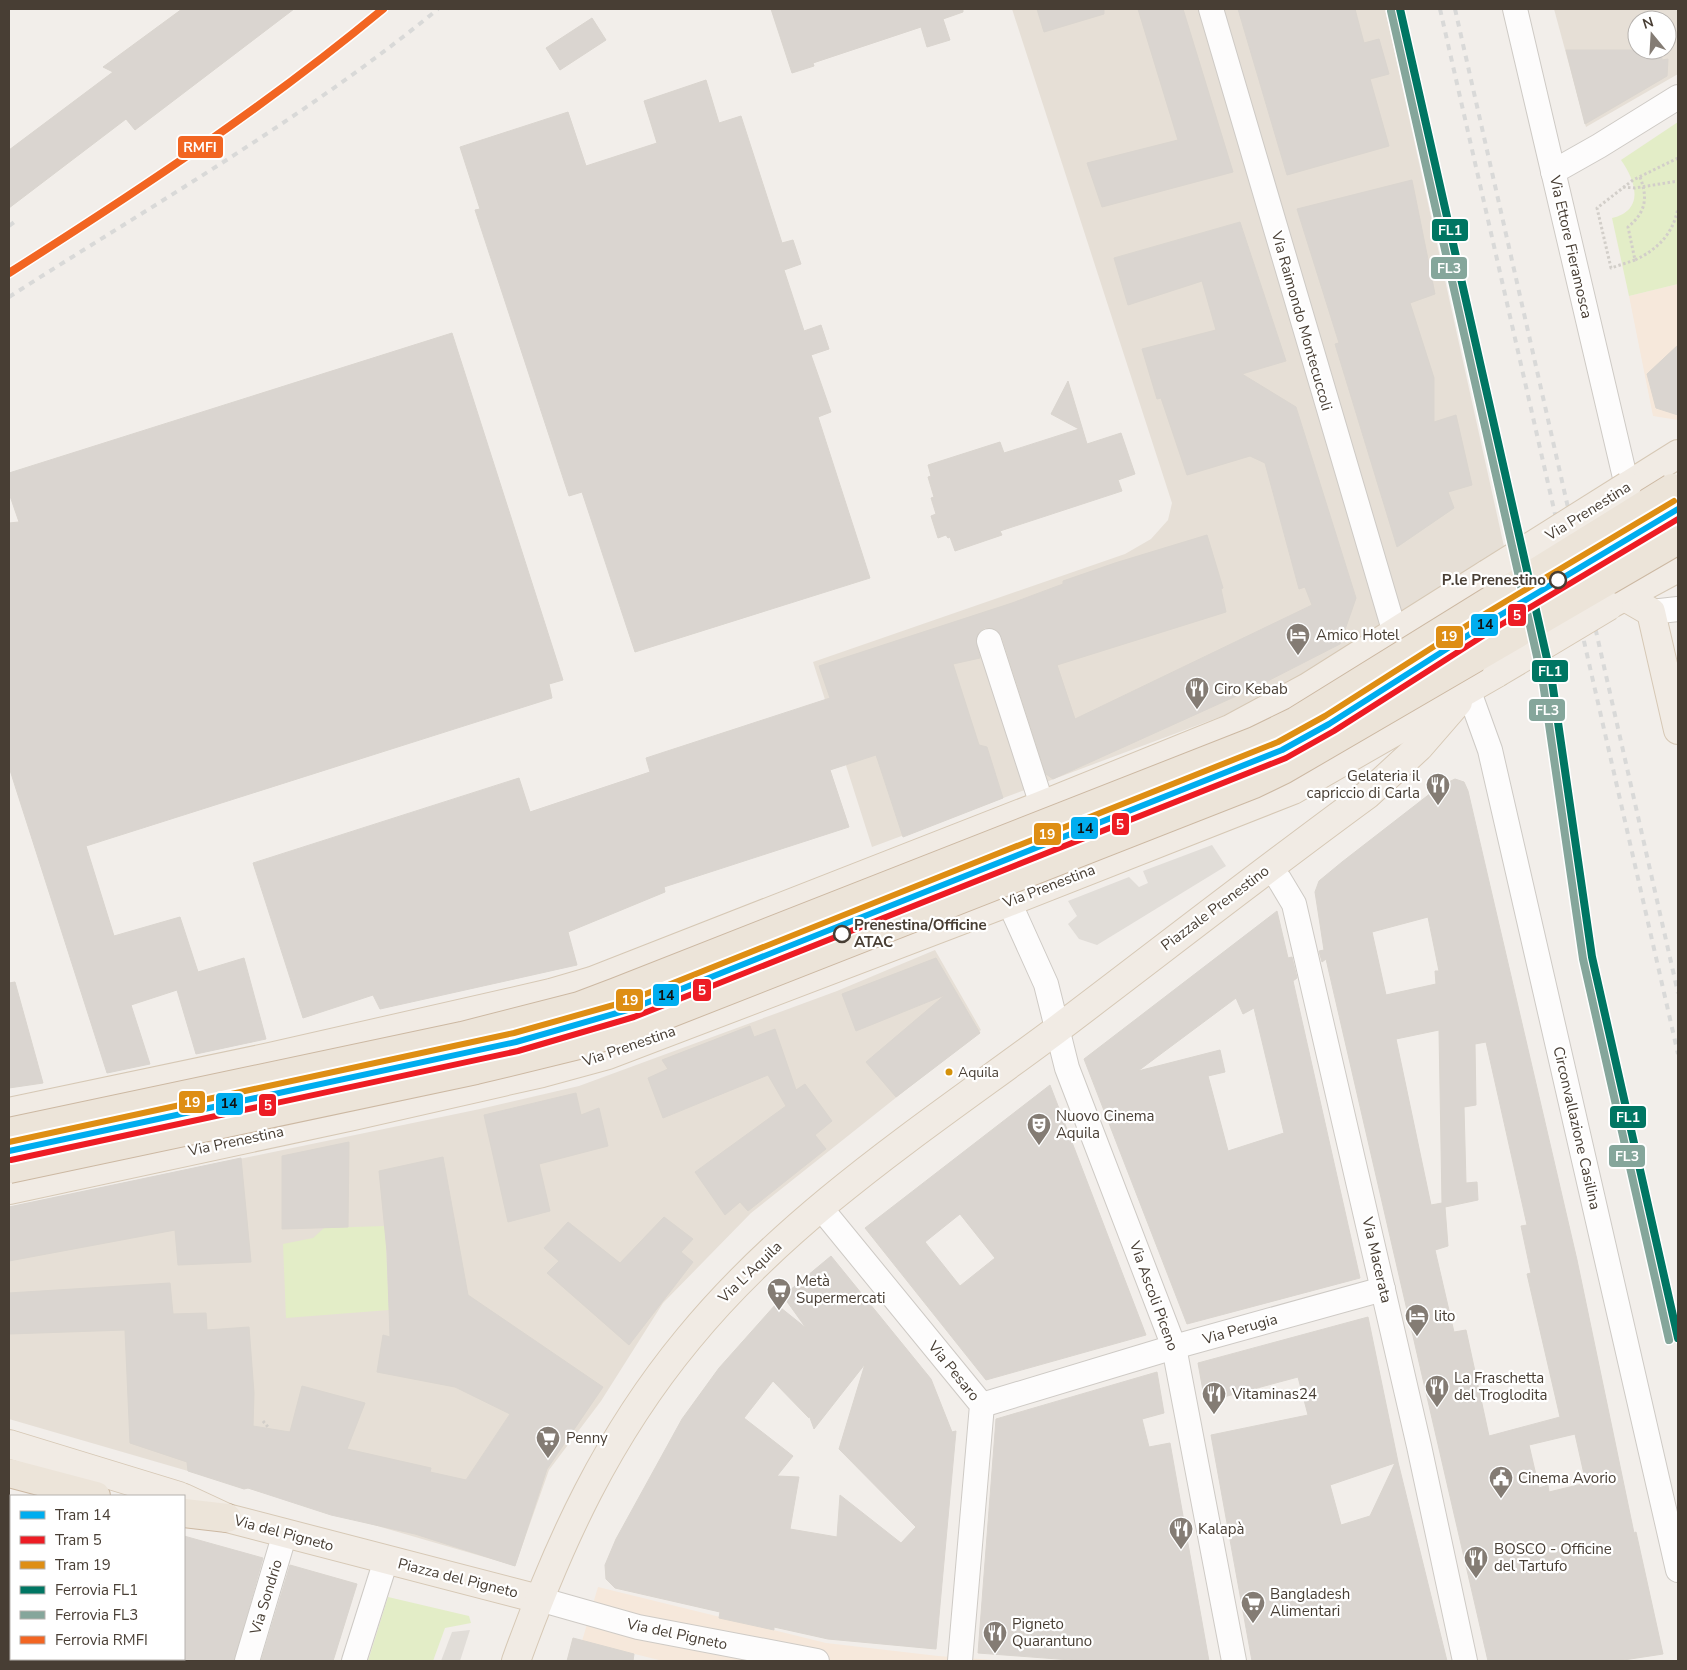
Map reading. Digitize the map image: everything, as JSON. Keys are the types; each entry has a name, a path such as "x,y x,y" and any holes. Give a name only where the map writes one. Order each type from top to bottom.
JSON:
{"highway":[{"path":"9,1132 462,1036 556,1012 616,992 1255,741 1296,721 1678,484"},
{"path":"9,1169 476,1070 579,1045 653,1020 1276,773 1316,752 1676,523"},
{"path":"9,1473 89,1495"},
{"path":"185,1513 227,1518"}],"main road":[{"name":"Via Prenestina","path":"1401,638 1422,616 1678,454"},
{"path":"1617,601 1678,568"},
{"path":"1617,601 1651,612 1678,730"},
{"name":"Piazzale Prenestino","path":"1224,818 1306,784 1617,601"},
{"path":"1367,795 1373,744 1401,638"},
{"path":"9,1112 270,1057 571,988 663,954 1179,750 1268,710 1401,638"},
{"name":"Piazzale Prenestino","path":"1057,1029 1367,795 1419,747 1468,689"},
{"name":"Via Prenestina","path":"9,1190 353,1116 587,1061 648,1040 1224,818"},
{"name":"Via L'Aquila","path":"539,1599 582,1499 601,1464 646,1394 722,1298 752,1268 820,1207 1057,1029"},
{"path":"9,1444 176,1495"},
{"name":"Via del Pigneto","path":"185,1498 227,1518 386,1560"},
{"name":"Piazza del Pigneto","path":"386,1560 539,1599 516,1661"}],"street":[{"name":"Via Raimondo Montecuccoli","path":"1211,9 1401,638 1408,658 1417,670"},
{"name":"Via Ettore Fieramosca","path":"1515,9 1627,486"},
{"path":"1553,172 1599,146 1678,96"},
{"path":"1627,486 1676,523"},
{"path":"1385,694 1395,684 1417,670 1635,538 1676,523"},
{"path":"1651,612 1678,609"},
{"path":"989,640 1042,805"},
{"path":"1417,670 1440,687 1453,690 1468,689"},
{"name":"Circonvallazione Casilina","path":"1468,689 1490,750 1678,1570"},
{"name":"Via Macerata","path":"1268,868 1279,879 1294,904 1383,1289 1465,1661"},
{"path":"1009,902 1046,984 1057,1029"},
{"name":"Via Ascoli Piceno","path":"1057,1029 1067,1068 1174,1347 1234,1661"},
{"name":"Via Pesaro","path":"820,1207 982,1405 960,1661"},
{"name":"Via Perugia","path":"982,1405 1174,1347 1383,1289"},
{"name":"Via Sondrio","path":"247,1661 285,1533"},
{"name":"Piazza del Pigneto","path":"354,1661 386,1560"},
{"name":"Via del Pigneto","path":"539,1599 638,1627 817,1661"}],"path":[{"path":"1678,158 1622,187 1598,208 1610,268 1652,252 1666,238 1678,208"},
{"path":"1635,260 1628,227 1637,220 1645,207 1644,187 1640,177"},
{"path":"1622,187 1644,187 1678,181"},
{"path":"263,1421 268,1427"}],"shaded area":[{"path":"1012,9 1385,9 1505,551 1348,649 1241,709 872,847 813,662 1125,554 1151,539 1168,520 1172,503"},
{"path":"1554,9 1678,9 1678,74 1586,127"},
{"path":"1678,284 1678,420 1653,416 1629,296"},
{"path":"1212,845 1226,866 1097,945 1079,939 1068,924 1077,916 1068,901 1129,877 1139,887 1148,883 1143,871"},
{"path":"935,950 981,1030 751,1213 663,1303 601,1401 549,1470 515,1566 9,1419 9,1207 480,1109 579,1086 837,991"},
{"path":"598,1587 826,1643 938,1656 1007,1661 663,1661 582,1641"},
{"path":"470,1630 460,1661 441,1661 452,1632"}],"green space":[{"path":"1678,122 1678,284 1629,296 1612,218 1629,209 1633,202 1634,194 1631,177 1621,160"},
{"path":"385,1226 389,1310 286,1318 283,1244 313,1238 324,1228"},
{"path":"388,1597 469,1616 471,1623 445,1628 433,1661 368,1661"}],"building":[{"path":"182,9 294,9 135,130 126,119 9,208 9,150 113,72 103,67"},
{"path":"771,9 963,9 963,12 943,19 950,40 927,47 921,27 813,63 814,66 792,73"},
{"path":"1037,9 1104,9 1104,14 1044,32"},
{"path":"1138,9 1183,9 1233,172 1102,207 1087,163 1178,140"},
{"path":"1238,9 1355,9 1364,43 1379,39 1389,74 1370,79 1389,146 1287,175"},
{"path":"592,18 606,40 560,70 546,48"},
{"path":"1566,50 1627,50 1627,60 1668,60 1667,76 1585,124"},
{"path":"706,80 719,123 741,116 782,243 793,240 801,264 784,270 804,331 821,325 829,349 811,355 831,412 818,417 870,578 635,652 582,492 569,496 475,210 480,209 460,147 568,112 586,166 657,143 644,101"},
{"path":"1412,180 1435,294 1410,303 1434,378 1434,422 1456,415 1472,485 1448,492 1454,508 1397,547 1335,344 1339,343 1297,209"},
{"path":"1240,222 1286,361 1242,374 1296,407 1356,598 1340,644 1254,688 1053,779 1046,774 1002,637 992,628 984,628 979,632 976,639 980,658 953,664 979,745 987,747 1003,798 903,837 876,755 830,770 849,827 664,887 665,892 568,932 577,965 380,1009 373,995 303,1018 253,863 519,778 530,812 650,772 646,758 830,698 819,666 1012,603 1063,584 1063,581 1115,563 1207,535 1223,588 1221,589 1226,612 1057,665 1075,719 1312,605 1305,587 1299,589 1265,463 1250,456 1187,475 1161,398 1157,399 1142,349 1216,330 1202,281 1128,305 1114,258"},
{"path":"452,333 563,680 549,684 552,698 86,846 114,936 180,917 198,972 244,958 266,1039 196,1054 177,990 131,1005 150,1064 107,1073 9,767 9,523 19,522 9,493 9,473"},
{"path":"1678,345 1678,415 1656,408 1647,374"},
{"path":"1068,381 1087,444 1121,433 1135,474 1118,480 1122,491 1000,531 1002,535 955,551 950,537 948,538 946,535 938,538 931,516 936,514 931,498 934,497 928,477 931,476 928,465 1000,442 1004,453 1079,429 1051,414"},
{"path":"1455,779 1464,782 1468,791 1577,1260 1634,1533 1636,1532 1663,1654 1617,1661 1488,1661 1326,959 1322,962 1319,951 1324,950 1315,892 1319,881 1440,786","holes":["1428,917 1439,971 1435,971 1436,984 1386,995 1372,932","1439,1030 1442,1203 1431,1205 1396,1039","1486,1042 1527,1225 1521,1226 1531,1273 1527,1274 1560,1417 1489,1436 1466,1330 1454,1332 1435,1250 1448,1246 1445,1207 1478,1200 1477,1182 1466,1183 1464,1107 1476,1105 1475,1044","1575,1434 1586,1483 1549,1492 1548,1485 1539,1488 1529,1445"]},
{"path":"1277,911 1288,958 1292,957 1297,978 1293,981 1360,1278 1187,1324 1084,1059","holes":["1236,998 1243,1014 1254,1008 1284,1133 1228,1151 1208,1076 1225,1072 1220,1050 1138,1071"]},
{"path":"936,958 980,1033 896,1097 866,1062 945,995 856,1031 842,994"},
{"path":"15,982 43,1083 9,1088 9,983"},
{"path":"750,1026 754,1037 775,1029 796,1090 805,1084 832,1121 815,1135 826,1149 748,1211 740,1202 725,1215 695,1172 786,1106 768,1075 663,1118 648,1078 668,1069 662,1060"},
{"path":"1050,1085 1146,1335 986,1380 865,1228","holes":["960,1214 995,1258 960,1286 925,1242"]},
{"path":"576,1093 581,1115 599,1108 608,1146 539,1164 550,1211 508,1222 484,1115"},
{"path":"349,1142 348,1227 282,1229 282,1156"},
{"path":"443,1157 468,1295 603,1387 547,1469 515,1566 415,1534 331,1515 248,1488 244,1489 188,1471 187,1462 130,1443 125,1330 9,1334 9,1293 170,1283 173,1314 206,1313 207,1330 249,1327 254,1393 253,1426 290,1432 302,1386 365,1403 347,1449 431,1468 430,1472 466,1480 510,1414 455,1387 377,1372 383,1335 390,1337 387,1251 379,1171"},
{"path":"241,1158 251,1262 178,1265 175,1230 9,1261 9,1207"},
{"path":"664,1217 693,1239 681,1252 693,1262 629,1345 547,1273 559,1261 544,1248 568,1222 620,1263"},
{"path":"831,1256 931,1379 952,1432 956,1431 936,1649 828,1639 774,1627 774,1630 719,1618 720,1612 615,1588 606,1579 605,1565 616,1539 682,1419 719,1368 776,1304 806,1328 783,1296","holes":["865,1364 839,1449 916,1527 901,1543 840,1495 837,1537 790,1529 799,1477 777,1476 793,1456 744,1418 773,1381 809,1418 809,1415 814,1429"]},
{"path":"1368,1317 1398,1462 1447,1661 1252,1661 1211,1435 1308,1415 1298,1377 1205,1402 1198,1363","holes":["1395,1463 1370,1516 1341,1525 1330,1485"]},
{"path":"1157,1372 1164,1413 1142,1419 1149,1447 1170,1443 1209,1661 1084,1661 978,1653 996,1419"},
{"path":"185,1536 263,1558 234,1661 184,1661"},
{"path":"290,1565 357,1584 333,1661 261,1661"},
{"path":"573,1638 634,1654 633,1661 567,1661"}],"railway":[{"path":"9,297 282,124 387,49 438,9"},
{"path":"1440,9 1678,1054"},
{"path":"1455,9 1678,993"},
{"path":"9,226 17,220"}],"tram line":[{"name":"19","path":"9,1142 514,1033 628,1001 1278,742 1325,716 1488,612 1674,501"},
{"name":"14","path":"9,1151 516,1042 631,1009 1282,750 1329,724 1492,620 1678,509"},
{"name":"5","path":"11,1160 518,1051 634,1017 1286,758 1334,731 1497,627 1678,519"}],"rail line":[{"name":"RMFI","path":"9,273 105,211 247,114 383,9"},
{"name":"FL1","path":"1400,9 1552,681 1592,957 1678,1338"},
{"name":"FL3","path":"1391,11 1543,683 1583,959 1669,1340"}],"place":[{"name":"P.le Prenestino","path":"1558,580"},
{"name":"Amico Hotel","path":"1298,656"},
{"name":"Ciro Kebab","path":"1197,710"},
{"name":"Gelateria il capriccio di Carla","path":"1438,806"},
{"name":"Prenestina/Officine ATAC","path":"842,934"},
{"name":"Aquila","path":"949,1072"},
{"name":"Nuovo Cinema Aquila","path":"1039,1146"},
{"name":"Metà Supermercati","path":"779,1311"},
{"name":"lito","path":"1417,1337"},
{"name":"La Fraschetta del Troglodita","path":"1437,1408"},
{"name":"Vitaminas24","path":"1214,1415"},
{"name":"Penny","path":"548,1459"},
{"name":"Cinema Avorio","path":"1501,1499"},
{"name":"Kalapà","path":"1181,1550"},
{"name":"BOSCO - Officine del Tartufo","path":"1476,1579"},
{"name":"Bangladesh Alimentari","path":"1253,1624"},
{"name":"Pigneto Quarantuno","path":"995,1654"}]}
